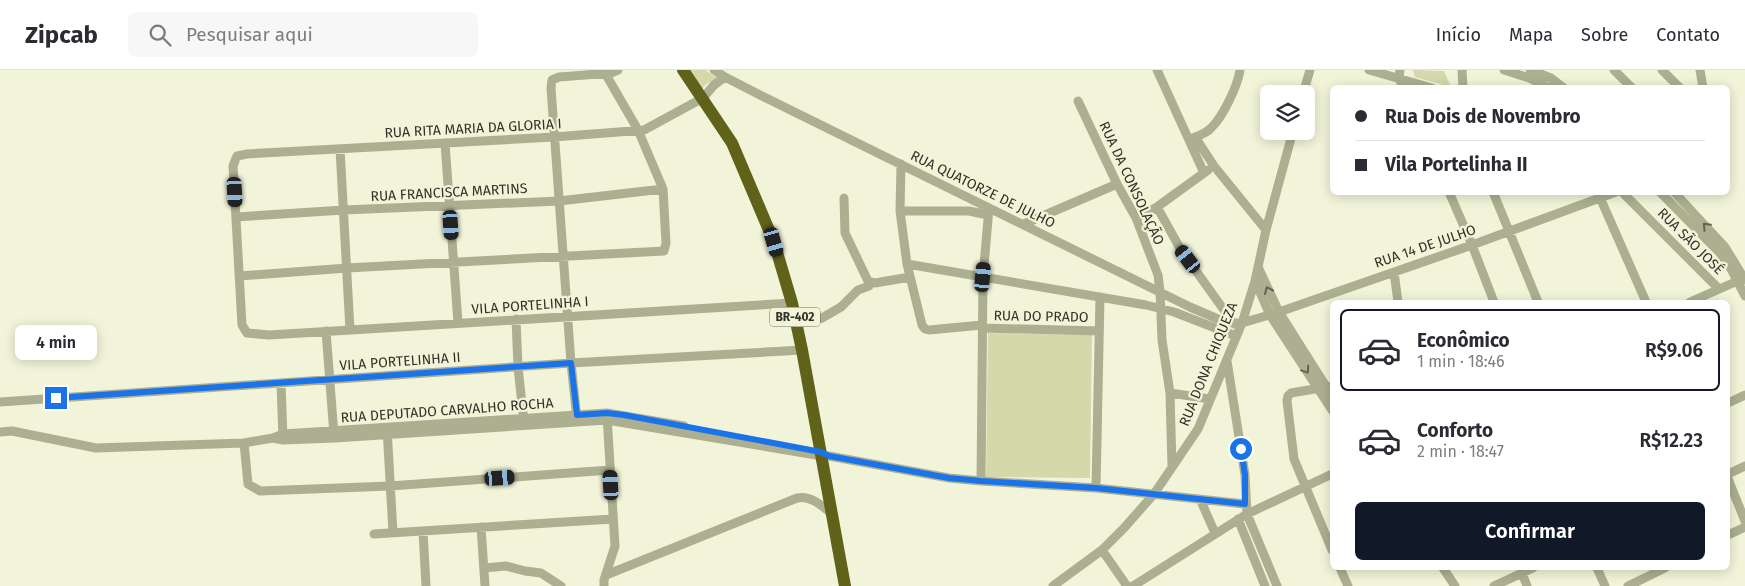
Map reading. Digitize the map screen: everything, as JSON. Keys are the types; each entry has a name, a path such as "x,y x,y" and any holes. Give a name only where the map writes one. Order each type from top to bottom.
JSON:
{"highway":[{"name":"BR-402","path":"683,70 732,143 774,242 797,324 824,454 832,514 845,586"}],"street":[{"path":"577,419 567,316 551,88 552,80 559,78 618,70"},
{"name":"RUA QUATORZE DE JULHO","path":"714,70 901,164 989,211 1024,224 1216,319 1238,323"},
{"path":"1157,70 1192,138 1204,173"},
{"path":"1192,138 1213,127 1236,87 1240,70"},
{"path":"1306,85 1310,70"},
{"path":"1369,70 1399,74 1425,85"},
{"path":"1462,70 1464,85"},
{"path":"1504,70 1530,72 1551,78 1560,85"},
{"path":"1614,70 1629,85"},
{"path":"1662,70 1677,85"},
{"path":"1700,70 1702,85"},
{"path":"1530,72 1546,85"},
{"path":"236,217 239,276 347,268 664,252 666,243 663,190 638,130 605,73"},
{"name":"RUA RITA MARIA DA GLORIA I","path":"236,217 234,166 238,156 644,130 703,98 714,85 725,77"},
{"name":"RUA DA CONSOLAÇÃO","path":"1078,101 1116,184 1136,218 1158,275 1162,340 1170,393 1172,467"},
{"path":"1192,138 1266,230"},
{"name":"RUA DONA CHIQUEZA","path":"1053,586 1102,550 1124,528 1154,494 1198,428 1227,360 1236,336 1238,323 1255,281 1266,230 1291,140"},
{"path":"445,143 458,323"},
{"path":"340,149 350,330"},
{"path":"797,324 822,318 841,307 858,290 869,286 871,282 910,276 900,211 901,164"},
{"path":"1136,218 1157,206 1214,166"},
{"path":"1024,224 1116,184"},
{"name":"RUA FRANCISCA MARTINS","path":"236,217 344,210 559,201 663,190"},
{"path":"1449,195 1472,245 1493,300"},
{"path":"1494,195 1537,300"},
{"path":"1598,195 1645,300"},
{"name":"RUA 14 DE JULHO","path":"1238,323 1274,314 1472,245 1598,195"},
{"name":"RUA SÃO JOSÉ","path":"1625,195 1719,289"},
{"path":"1663,195 1743,279"},
{"path":"1677,195 1725,247 1743,279 1745,296"},
{"path":"844,198 845,233 865,276 871,282"},
{"path":"1157,206 1181,250 1238,323"},
{"path":"900,211 989,211 983,277 981,481"},
{"path":"907,264 1161,309 1236,336"},
{"path":"1258,267 1274,314"},
{"path":"1394,272 1398,300"},
{"name":"VILA PORTELINHA I","path":"239,276 242,325 247,333 269,335 792,303"},
{"name":"RUA DO PRADO","path":"910,276 921,320 926,329 982,327 1099,331"},
{"path":"1694,300 1743,279"},
{"path":"1255,281 1300,353 1326,387 1330,402"},
{"path":"1096,488 1100,297"},
{"path":"516,319 518,367 524,422"},
{"path":"326,331 334,435"},
{"name":"VILA PORTELINHA II","path":"0,402 571,363 802,350"},
{"path":"1227,360 1245,475 1245,504 1242,516 1264,586"},
{"path":"280,438 281,383"},
{"path":"1326,387 1292,393 1287,398 1292,450 1330,545"},
{"path":"1170,393 1210,399"},
{"path":"1730,402 1745,395"},
{"path":"604,586 615,546 607,417"},
{"name":"RUA DEPUTADO CARVALHO ROCHA","path":"0,432 12,431 96,448 244,443 280,438 607,417 718,435 940,476 981,481 1096,488 1245,504"},
{"path":"387,431 392,533"},
{"path":"244,443 248,484 260,492 390,486 610,470"},
{"path":"1730,473 1745,466"},
{"path":"1133,586 1242,516 1330,475"},
{"path":"1730,484 1745,521"},
{"path":"606,575 797,498 806,497 811,499 832,514"},
{"path":"1200,499 1215,533"},
{"path":"1242,516 1277,586"},
{"path":"374,534 613,519"},
{"path":"481,527 485,586"},
{"path":"1730,535 1745,527"},
{"path":"423,531 426,586"},
{"path":"1102,550 1127,586"},
{"path":"484,568 506,566 541,573 561,586"},
{"path":"1341,570 1348,586"},
{"path":"1444,570 1455,586"},
{"path":"1494,586 1529,570"},
{"path":"1598,570 1605,586"},
{"path":"1628,586 1661,570"},
{"path":"1522,573 1527,586"}],"green space":[{"path":"686,70 705,70 717,78 706,84 702,89"},
{"path":"1413,70 1444,71 1450,85 1444,85 1415,77"},
{"path":"988,333 1092,335 1090,478 986,477"}],"route":[{"path":"56,398 571,363 577,415 607,413 624,415 949,478 1096,488 1245,504 1245,475 1241,449"}]}
